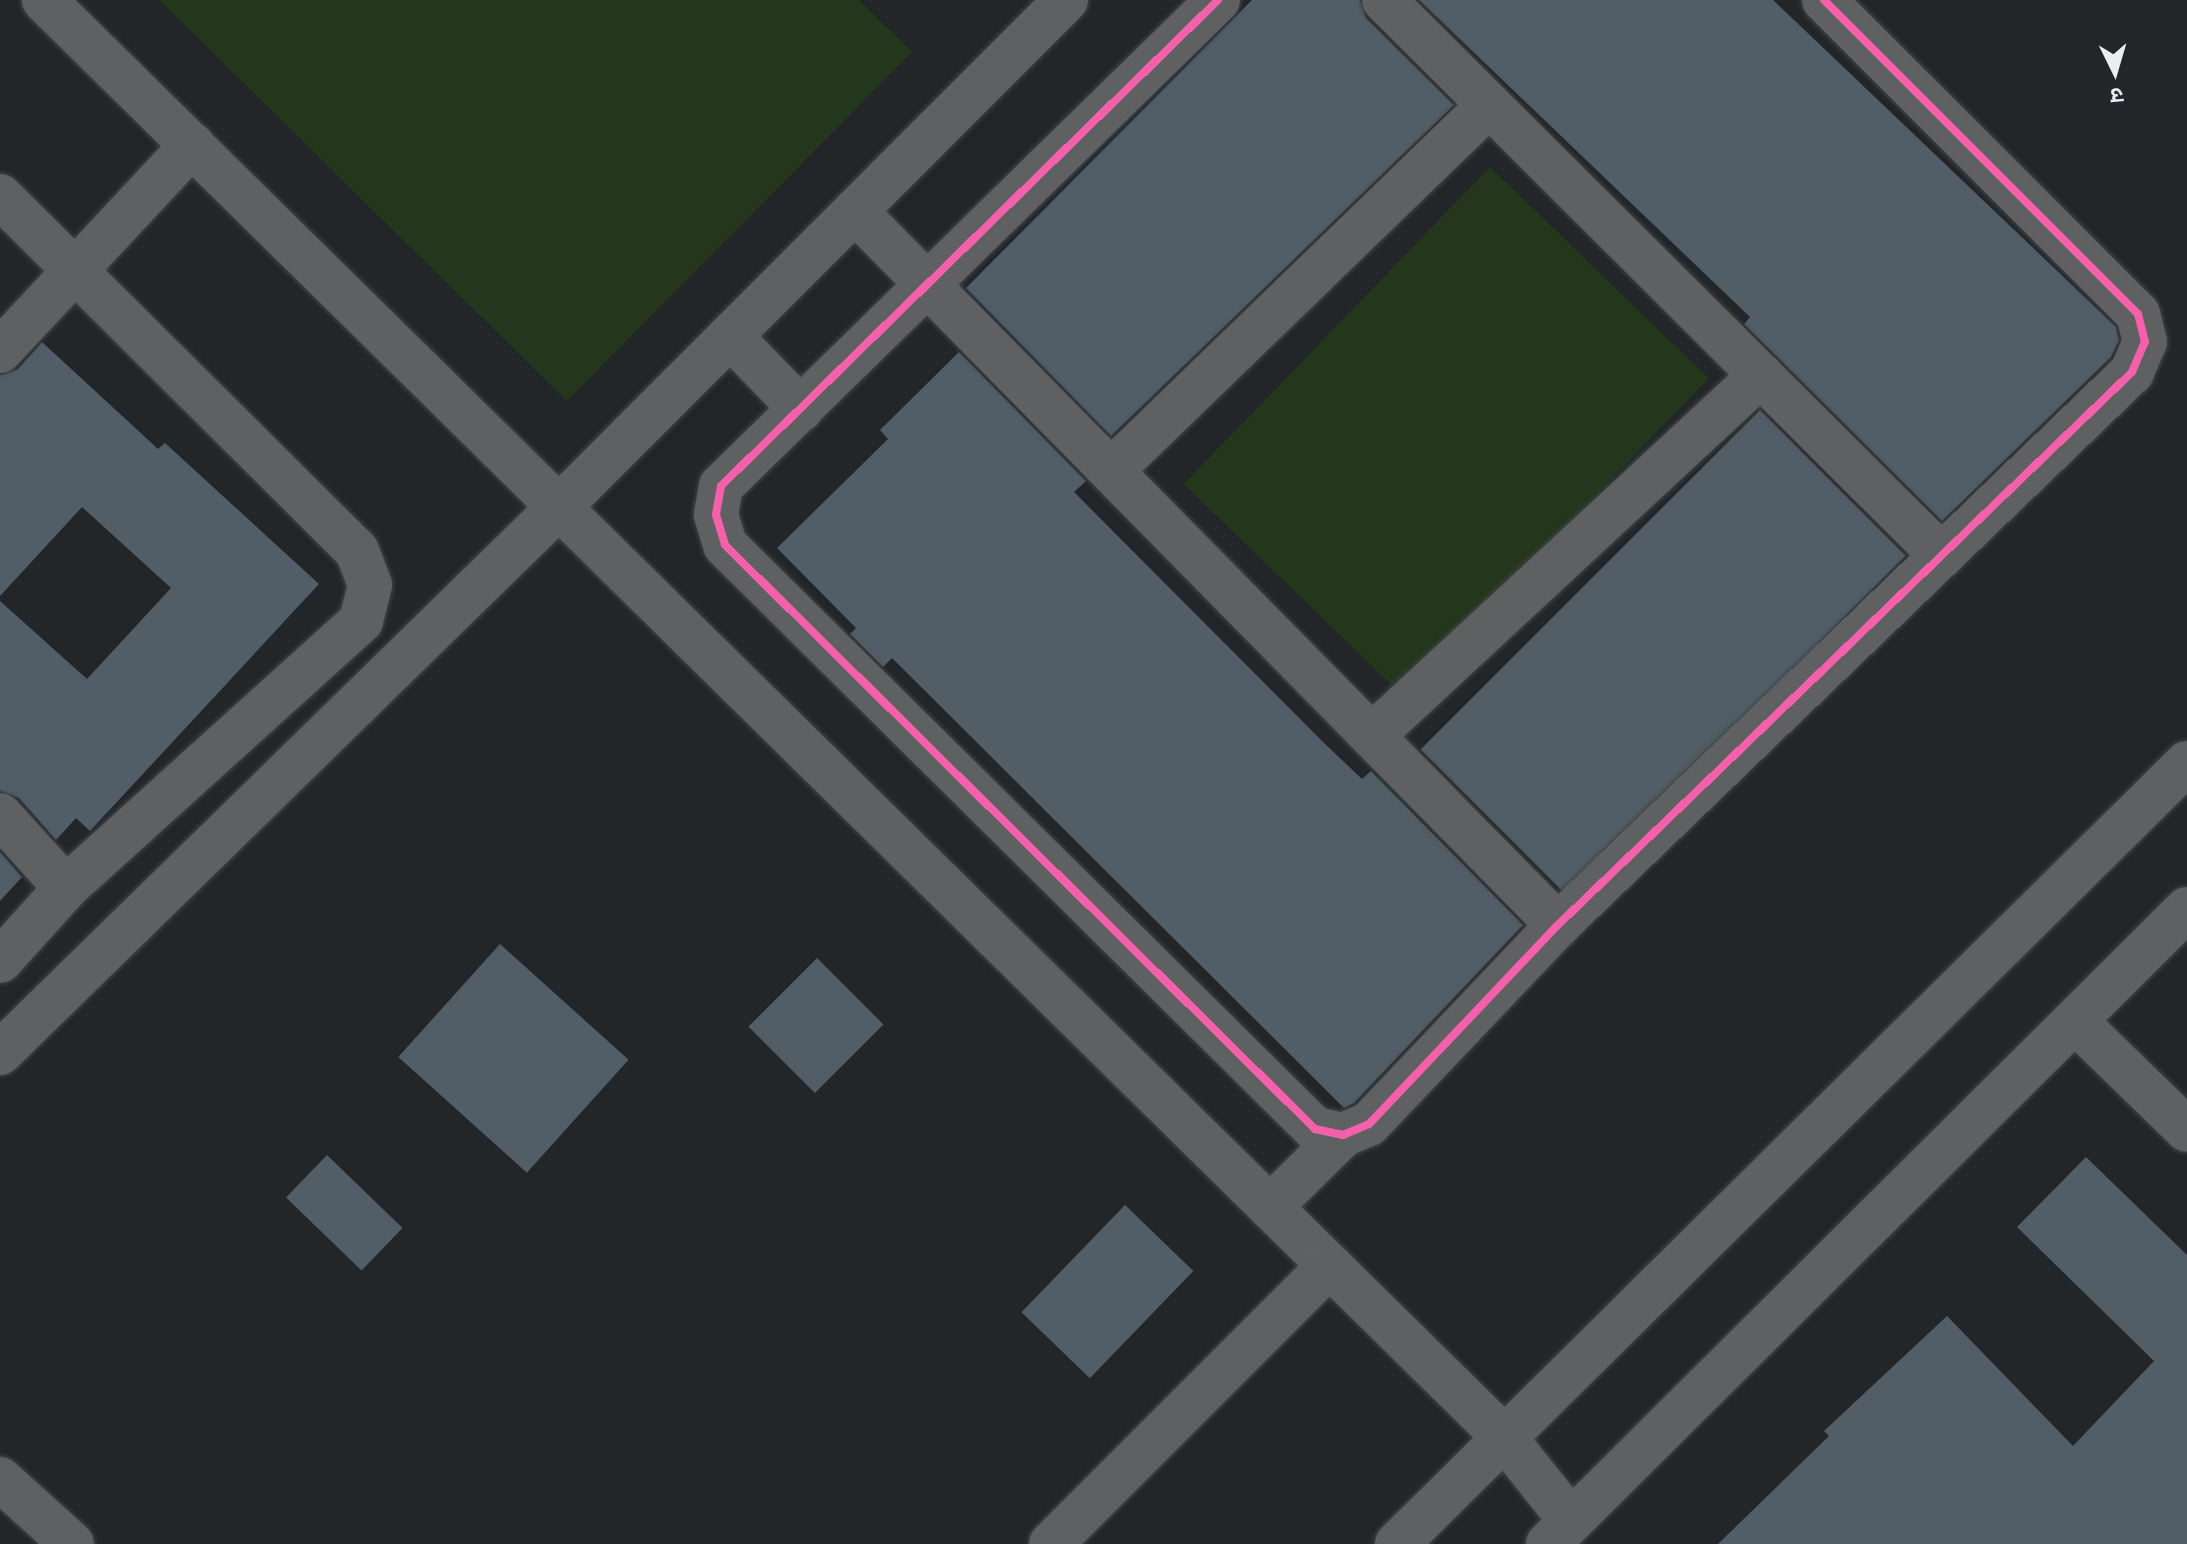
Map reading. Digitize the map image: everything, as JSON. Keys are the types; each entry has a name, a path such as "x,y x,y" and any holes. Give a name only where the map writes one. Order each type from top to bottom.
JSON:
{"street":[{"path":"44,0 1504,1437 1560,1533 2187,909"},
{"path":"0,1053 559,507 1066,0"},
{"path":"1218,0 721,486 716,515 725,545 1315,1129 1343,1135"},
{"path":"1384,0 1939,553"},
{"path":"1270,1207 1343,1135 1369,1124 1558,925 1939,553 2132,372 2145,342 2138,314 1824,0"},
{"path":"1112,470 1489,105"},
{"path":"0,351 73,267 192,145"},
{"path":"0,196 357,551 370,585 361,621 66,888 0,961"},
{"path":"855,211 926,287 1374,734 1558,925"},
{"path":"730,336 801,409"},
{"path":"1374,734 1761,375"},
{"path":"1397,1544 2187,763"},
{"path":"0,815 66,888"},
{"path":"2075,1021 2187,1130"},
{"path":"1051,1544 1329,1266"},
{"path":"0,1479 72,1544"}],"green space":[{"path":"159,0 859,0 912,52 567,401"},
{"path":"1490,167 1709,378 1402,695 1184,484"}],"building":[{"path":"1252,0 1360,0 1366,18 1454,105 1111,436 966,288"},
{"path":"1419,0 1773,0 2116,327 2119,340 2111,357 1942,521 1744,324 1750,317"},
{"path":"42,342 158,449 165,443 319,584 90,831 76,818 56,840 19,798 0,791 0,601 87,679 171,588 82,507 0,596 0,375 18,369"},
{"path":"959,352 1086,481 1074,492 1323,742 1362,779 1371,771 1523,925 1354,1103 1344,1108 892,658 883,667 850,634 856,628 777,548 888,439 880,430"},
{"path":"1760,410 1906,556 1566,895 1421,749"},
{"path":"0,852 22,877 0,901"},
{"path":"500,944 629,1060 527,1173 398,1057"},
{"path":"817,958 883,1024 815,1093 748,1027"},
{"path":"327,1155 403,1228 362,1270 286,1197"},
{"path":"2086,1157 2187,1255 2187,1544 1718,1544 1829,1436 1824,1431 1947,1316 2073,1446 2154,1361 2017,1227"},
{"path":"1125,1205 1193,1271 1090,1378 1021,1312"}],"cycle path":[{"path":"1218,0 721,486 716,515 725,545 1315,1129 1343,1135 1369,1124 1558,925 2132,372 2145,342 2138,314 1824,0"}]}
